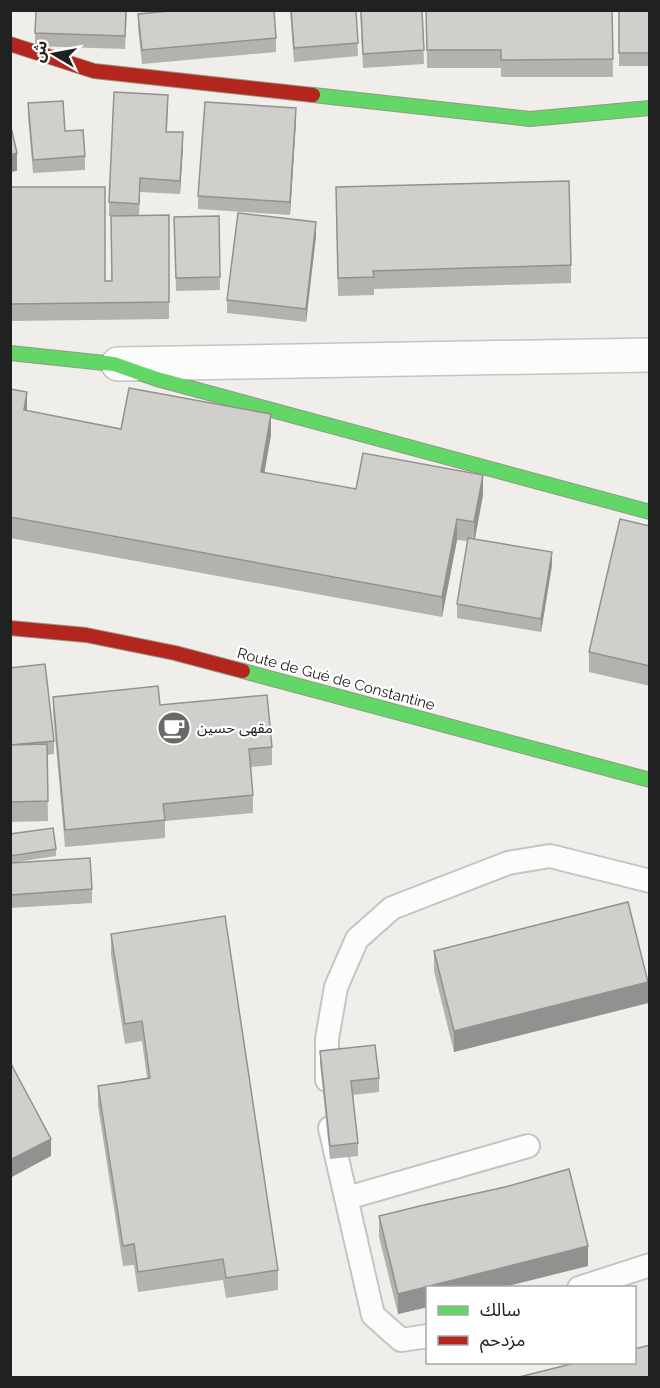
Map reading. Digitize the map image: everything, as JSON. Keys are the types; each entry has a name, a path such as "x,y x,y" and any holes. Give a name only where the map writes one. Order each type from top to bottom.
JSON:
{"street":[{"path":"10,44 94,71 530,119 650,108"},
{"path":"10,353 114,364 650,355"},
{"path":"114,364 157,379 650,512"},
{"name":"Route de Gué de Constantine","path":"10,627 86,635 174,652 650,780"}],"lane":[{"path":"426,1336 401,1340 373,1315 328,1116 327,1039 336,987 357,939 392,908 508,863 550,856 650,881"},
{"path":"347,1198 528,1146"},
{"path":"582,1286 650,1265"}],"building":[{"path":"36,10 126,10 125,36 35,33"},
{"path":"181,10 274,10 276,38 142,50 138,14"},
{"path":"291,10 356,10 358,43 294,48"},
{"path":"361,10 422,10 424,50 363,54"},
{"path":"426,10 612,10 613,59 501,60 501,50 427,50"},
{"path":"619,10 650,10 650,53 619,53"},
{"path":"114,92 168,95 166,132 183,132 180,181 140,178 139,204 109,202"},
{"path":"63,101 65,131 83,130 85,156 33,160 28,103"},
{"path":"205,102 296,108 290,202 198,196"},
{"path":"10,123 17,153 10,155"},
{"path":"569,181 571,265 373,271 374,277 338,278 336,187"},
{"path":"10,187 105,187 105,281 112,281 111,216 169,215 169,302 11,304"},
{"path":"238,213 316,222 306,309 227,300"},
{"path":"219,216 220,277 176,278 174,217"},
{"path":"129,388 271,414 261,472 356,489 363,453 483,475 474,522 457,519 442,597 10,517 10,389 27,392 24,410 121,429"},
{"path":"620,519 650,526 650,666 589,652"},
{"path":"468,538 552,552 541,619 457,604"},
{"path":"45,664 54,741 10,745 10,668"},
{"path":"158,686 160,705 267,695 272,747 249,749 253,795 163,804 165,820 65,830 53,697"},
{"path":"47,744 48,801 10,802 10,745"},
{"path":"53,828 56,849 10,856 10,834"},
{"path":"90,858 92,889 10,895 10,863"},
{"path":"628,902 648,982 454,1031 434,951"},
{"path":"225,916 278,1270 226,1278 223,1259 138,1272 134,1244 123,1246 98,1086 150,1078 142,1021 125,1024 111,934"},
{"path":"375,1045 379,1078 351,1081 358,1143 330,1146 320,1051"},
{"path":"10,1062 51,1139 10,1160"},
{"path":"569,1169 588,1246 398,1294 379,1216 505,1187"},
{"path":"650,1345 650,1377 519,1377 571,1364 636,1364 636,1348"}],"traffic: fast":[{"path":"313,95 530,119 650,108"},
{"path":"10,353 114,364 157,379 650,512"},
{"path":"243,671 650,780"}],"traffic: jam":[{"path":"10,44 94,71 313,95"},
{"path":"10,628 86,635 175,653 243,671"}],"place":[{"name":"مقهى حسين","path":"174,728"}]}
